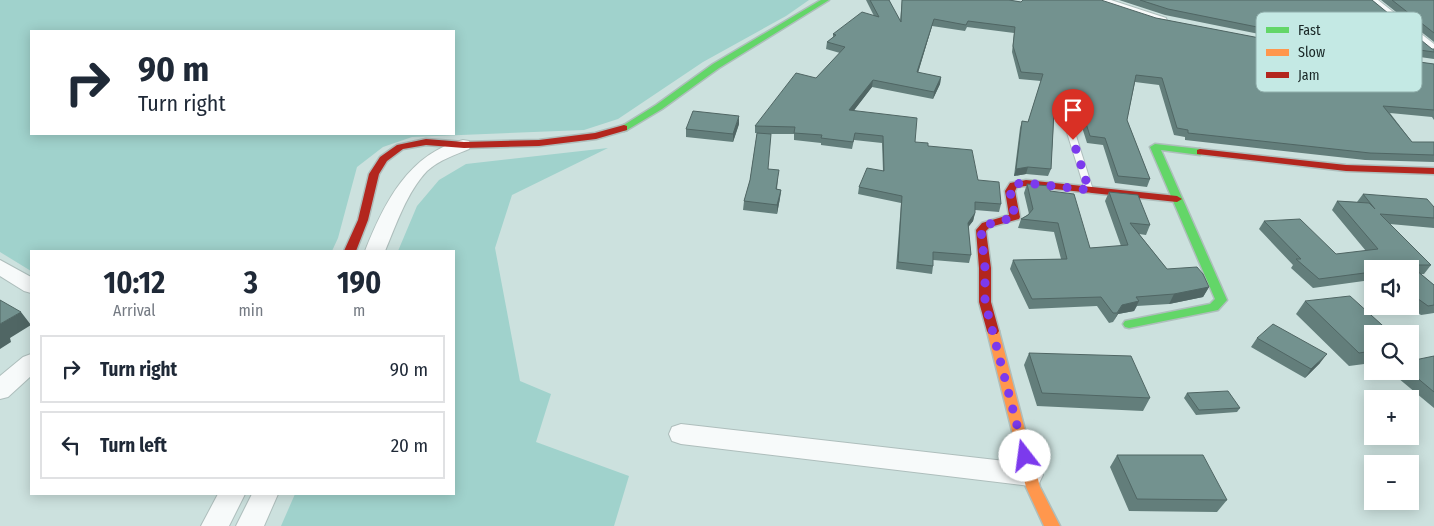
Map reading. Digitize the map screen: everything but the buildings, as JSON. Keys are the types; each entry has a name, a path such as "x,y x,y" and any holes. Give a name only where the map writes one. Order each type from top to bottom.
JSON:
{"street":[{"path":"350,250 363,219 375,168 392,151 410,144 430,140 463,145 580,140 617,131 669,102 715,67 802,17 826,0"},
{"path":"1099,0 1171,23"},
{"path":"1370,0 1385,12"},
{"path":"1422,41 1434,51"},
{"path":"375,250 389,219 421,168 437,157 463,145"},
{"path":"1129,324 1214,307 1221,300 1155,147 1346,168 1434,172"},
{"path":"1052,526 1033,487 985,302 985,268 981,230 986,225 1015,217 1010,191 1014,184 1026,183 1177,199"},
{"path":"363,219 389,219"},
{"path":"0,267 30,285"},
{"path":"0,390 30,364"},
{"path":"681,434 1030,475"},
{"path":"215,526 231,495"},
{"path":"250,526 265,495"}],"lane":[{"path":"1068,123 1089,190"}],"shaded area":[{"path":"0,0 809,0 786,16 703,62 618,119 584,130 412,137 383,147 357,167 338,238 332,250 30,250 30,270 0,252"},
{"path":"608,148 512,195 495,248 520,381 551,394 536,442 629,476 614,526 281,526 295,495 455,495 455,250 398,250 417,206 439,180 466,164"}],"traffic: fast":[{"path":"624,128 659,107 716,66 826,0"},
{"path":"1129,324 1214,307 1221,300 1155,147 1200,152"}],"traffic: slow":[{"path":"993,331 1033,487 1052,526"}],"traffic: jam":[{"path":"350,250 363,220 374,174 383,159 400,147 426,142 464,145 539,143 596,136 624,128"},
{"path":"1200,152 1346,168 1434,171"},
{"path":"993,331 985,302 985,268 981,230 986,225 1015,217 1010,191 1014,185 1026,183 1177,199"}],"route":[{"path":"1025,456 985,302 985,268 981,230 986,225 1015,217 1012,210 1010,191 1014,184 1026,183 1089,190 1073,140"}]}
